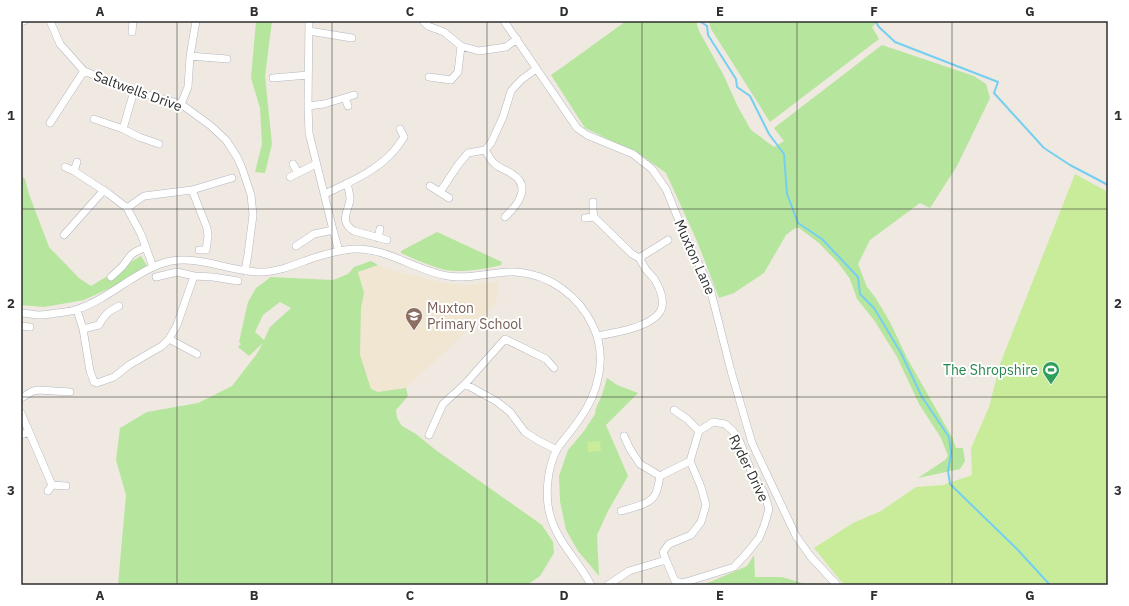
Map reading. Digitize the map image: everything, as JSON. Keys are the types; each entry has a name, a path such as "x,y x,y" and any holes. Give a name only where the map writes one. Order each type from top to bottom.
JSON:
{"street":[{"name":"Saltwells Drive","path":"50,21 60,44 84,71 134,91 181,104 211,126 226,140 237,157 251,195 253,215 245,270"},
{"path":"132,32 133,21"},
{"path":"181,104 188,87 190,56 196,21"},
{"path":"310,21 308,75 309,133 339,251"},
{"path":"423,21 428,26 444,32 462,46 480,52 506,47 517,39"},
{"name":"Muxton Lane","path":"504,21 577,128 586,134 632,154 652,169 666,189 684,233 710,288 731,371 752,442 796,536 811,557 837,585"},
{"path":"310,31 352,38"},
{"path":"429,77 452,80 458,72 462,46"},
{"path":"190,56 227,59"},
{"path":"440,192 468,153 486,150 491,143 503,117 511,91 521,80 536,69"},
{"path":"50,123 84,71"},
{"path":"273,78 308,75"},
{"path":"123,129 134,91"},
{"path":"308,106 324,104 354,95"},
{"path":"345,98 348,106"},
{"path":"96,122 123,129 139,137 159,144"},
{"path":"325,194 364,174 381,163 407,137 400,129"},
{"path":"486,150 494,163 520,179 522,187 520,199 512,210 505,216"},
{"path":"74,171 77,162"},
{"path":"293,164 298,173"},
{"path":"290,177 316,164"},
{"path":"65,167 104,190 126,208 138,227 153,267"},
{"path":"126,208 144,196 192,190 232,178"},
{"path":"347,183 350,198 345,214 346,222 349,228 354,231 387,240"},
{"path":"430,186 448,198"},
{"path":"64,235 104,190"},
{"path":"192,190 207,228 208,236 206,250"},
{"path":"594,202 594,217 632,254 639,258 659,288 662,300 660,311 654,318 631,329 597,336"},
{"path":"585,218 594,217"},
{"path":"378,238 380,229"},
{"path":"296,246 314,234 333,230"},
{"path":"639,258 668,240"},
{"path":"111,277 122,267 131,255 146,247"},
{"path":"21,313 41,315 77,310 96,301 153,267 171,261 197,261 245,270 271,272 317,257 339,251 355,249 371,250 450,277 468,277 515,272 532,275 554,284 564,289 574,298 593,326 597,336 600,356 600,368 595,391 587,410 557,450 548,479 547,494 548,509 553,527 591,585"},
{"path":"156,277 177,272 194,276 238,281"},
{"path":"77,310 83,329 90,372 94,382 97,383 114,377 129,365 162,346 169,339 177,325 194,276"},
{"path":"83,329 99,325 103,317 108,312 119,306"},
{"path":"21,326 30,327"},
{"path":"169,339 192,354"},
{"path":"429,435 443,404 465,384 505,339 546,359 554,368"},
{"path":"465,384 510,412 525,432 557,450"},
{"path":"21,398 32,391 39,390 70,392"},
{"path":"608,585 629,571 666,560 663,552 669,544 691,535 701,522 706,505 701,487 690,461 699,430 688,419 674,410"},
{"path":"21,413 50,488 66,486"},
{"name":"Ryder Drive","path":"666,560 675,581 682,583 734,567 759,538 769,509 764,493 748,464 740,442 733,431 725,424 713,422 699,430"},
{"path":"21,435 29,432"},
{"path":"624,436 630,449 640,464 660,476"},
{"path":"660,476 690,461"},
{"path":"621,511 645,503 654,496 660,476"}],"shaded area":[{"name":"Muxton Primary School","path":"378,265 402,273 445,283 464,285 499,282 496,302 492,307 406,388 378,392 371,389 360,355 361,308 364,293 358,272"}],"green space":[{"path":"256,21 272,21 265,76 272,144 265,173 255,172 262,144 260,108 251,78"},
{"path":"626,21 696,21 699,31 723,74 738,107 751,130 774,147 784,141 774,128 882,45 974,76 986,84 990,98 957,166 930,208 920,203 870,240 858,264 867,287 890,322 907,358 952,437 956,448 963,448 965,461 960,469 918,478 945,460 948,456 941,438 919,404 897,357 874,320 857,299 850,279 839,264 819,243 799,228 795,228 786,235 764,273 734,293 719,298 697,241 666,173 641,155 585,128 551,75"},
{"path":"709,21 878,21 872,27 879,39 770,122 711,29"},
{"name":"The Shropshire","path":"1075,174 1108,192 1108,585 844,585 814,548 853,523 881,511 916,487 943,485 972,475 971,448 989,407 1000,364"},
{"path":"21,175 25,179 29,194 49,247 79,278 91,286 141,256 147,266 121,283 84,300 44,307 21,305"},
{"path":"437,232 502,262 501,265 466,271 452,271 434,267 401,253 401,251"},
{"path":"371,261 378,265 358,272 364,293 361,308 360,355 371,389 378,392 406,388 408,396 396,410 397,418 402,426 416,434 437,451 542,525 553,542 554,553 540,576 527,585 118,585 126,495 116,460 120,428 147,412 198,403 232,386 256,355 263,343 249,356 238,347 241,344 239,342 248,302 256,288 271,277 333,280 348,274 354,267","holes":["280,302 291,308 270,327 264,340 255,332 263,315"]},
{"path":"607,378 617,385 638,393 606,425 628,476 608,511 597,535 599,576 578,551 566,530 560,501 559,476 568,450 584,431 595,414"},
{"path":"600,441 601,451 588,452 587,442"},
{"path":"754,555 755,577 782,577 806,585 698,585 710,582 747,566"}],"waterway":[{"path":"701,21 707,26 708,35 736,79 737,87 750,96 769,134 784,154 787,194 798,223 822,239 858,277 860,294 874,308 901,353 922,397 949,437 951,453 948,471 950,484 1017,549 1050,585"},
{"path":"875,21 879,27 895,42 998,82 994,93 1044,148 1070,165 1108,185"}],"place":[{"name":"Muxton Primary School","path":"414,331"},
{"name":"The Shropshire","path":"1051,385"}]}
